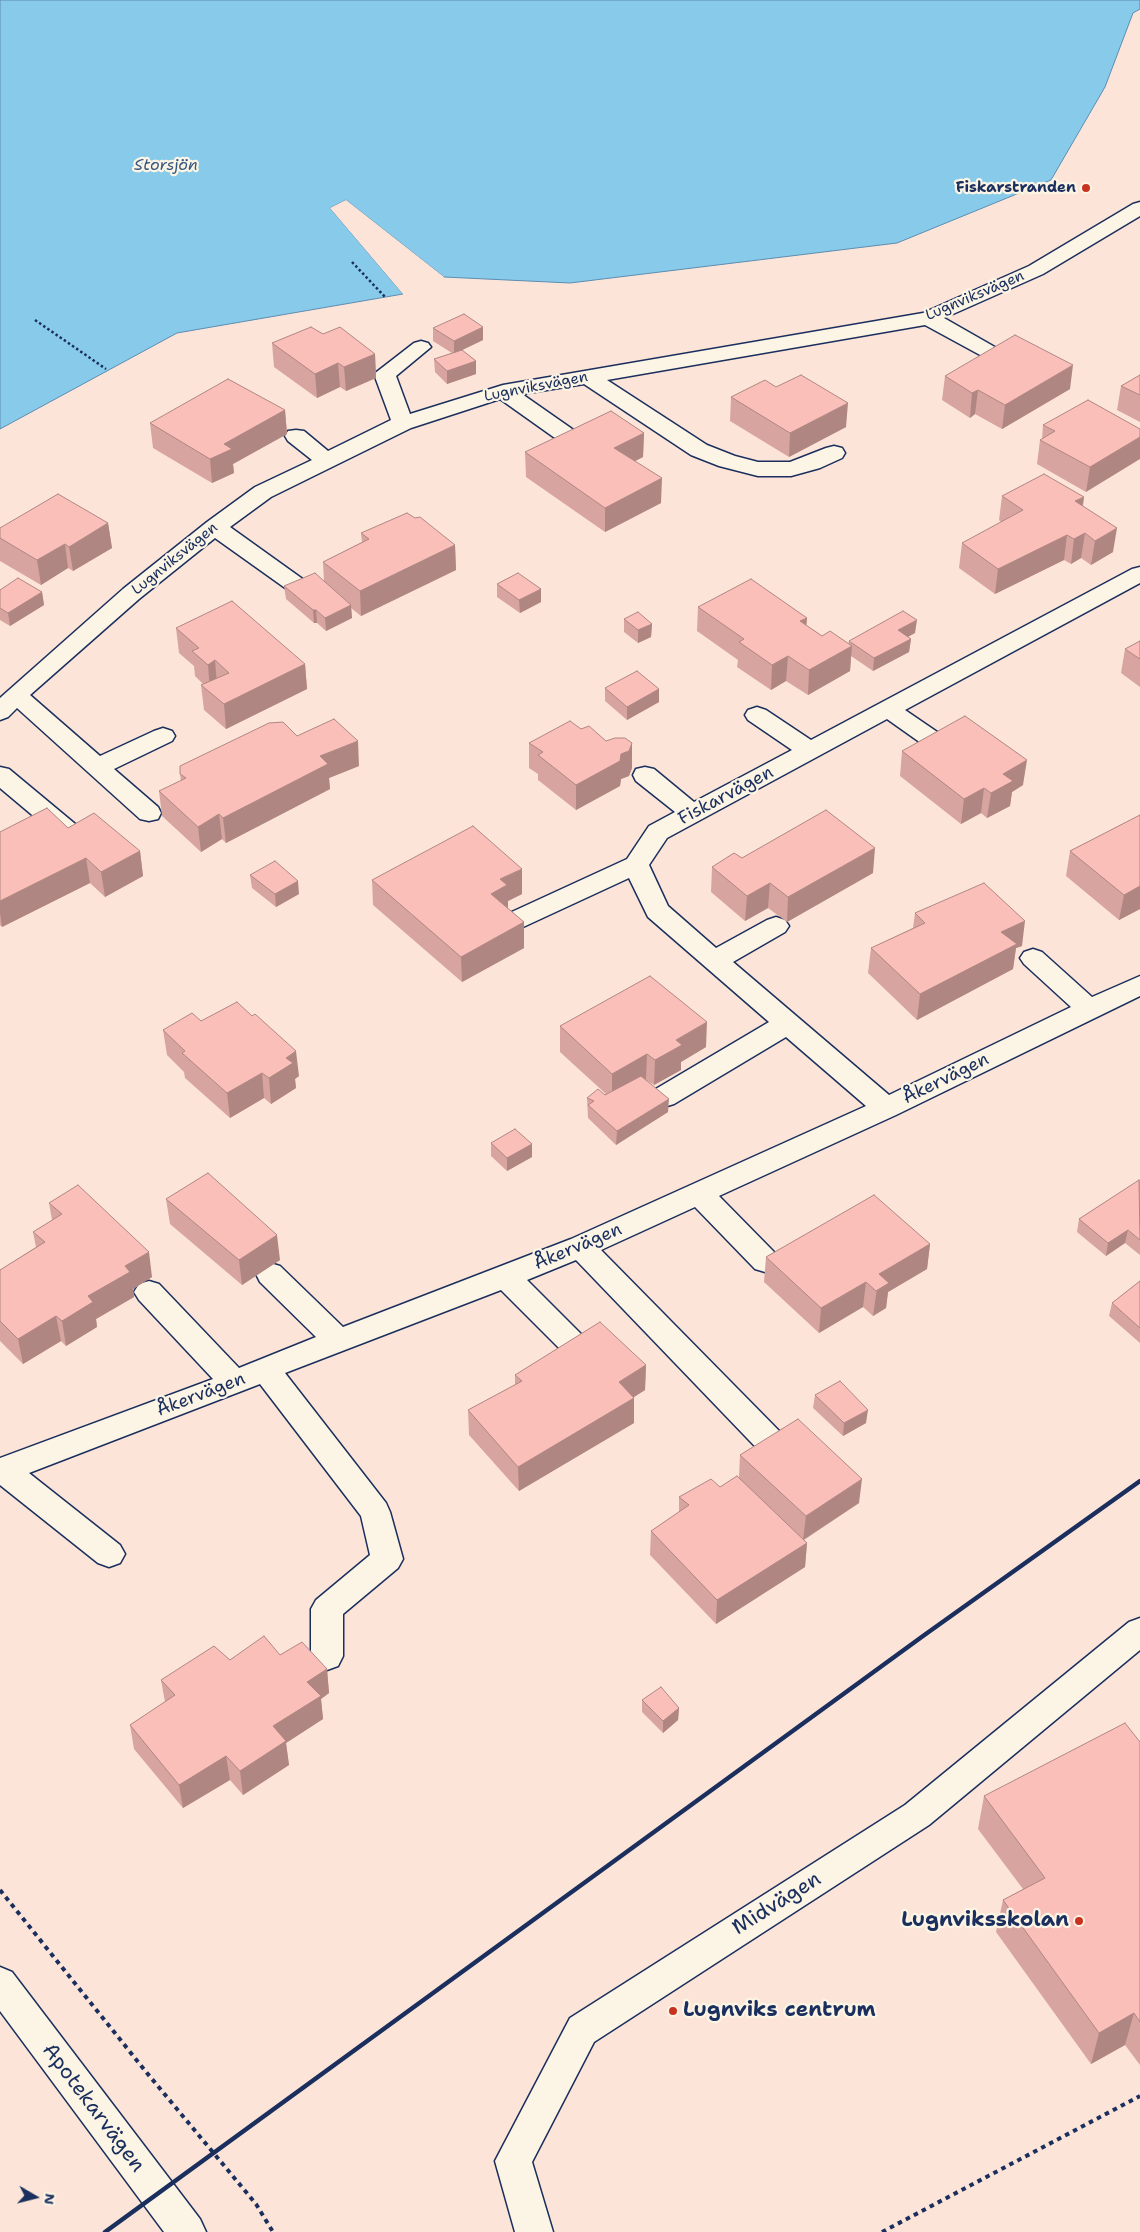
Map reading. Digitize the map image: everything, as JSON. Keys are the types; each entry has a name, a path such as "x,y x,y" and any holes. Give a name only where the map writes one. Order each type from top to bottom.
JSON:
{"street":[{"name":"Lugnviksvägen","path":"0,712 16,694 131,594 263,492 403,423 503,391 928,318 1036,270 1136,215"},
{"path":"928,318 1000,358"},
{"path":"403,423 385,374 421,346"},
{"path":"588,377 699,450 727,461 758,469 791,469 812,463 834,453"},
{"path":"503,391 577,443"},
{"path":"296,436 327,461"},
{"path":"215,528 296,585"},
{"name":"Fiskarvägen","path":"636,865 658,832 1140,574"},
{"path":"16,694 149,813"},
{"path":"888,709 937,743"},
{"path":"757,714 810,751"},
{"path":"97,767 163,736"},
{"path":"0,775 74,837"},
{"path":"645,775 693,814"},
{"path":"512,922 636,865 657,911 886,1108"},
{"path":"715,960 776,926"},
{"path":"1033,958 1090,1010"},
{"name":"Åkervägen","path":"2,1471 235,1383 338,1340 581,1247 886,1108 1140,985"},
{"path":"664,1097 788,1023"},
{"path":"699,1193 764,1261"},
{"path":"581,1247 781,1453"},
{"path":"270,1274 338,1340"},
{"path":"505,1276 580,1351"},
{"path":"149,1292 235,1383"},
{"path":"265,1369 375,1512 387,1559 326,1610 327,1656"},
{"path":"2,1471 109,1554"},
{"name":"Midvägen","path":"534,2232 513,2161 582,2030 917,1815 1140,1631"},
{"name":"Apotekarvägen","path":"0,1983 187,2232"}],"path":[{"path":"352,262 386,298"},
{"path":"35,320 106,370"},
{"path":"0,1890 147,2073 256,2204 273,2232"},
{"path":"882,2232 1140,2096"}],"water":[{"name":"Storsjön","path":"0,0 1140,0 1140,9 1133,13 1105,87 1051,180 897,243 570,283 444,277 346,200 330,208 403,294 177,333 0,429"}],"pier":[{"path":"346,200 444,277 441,278 346,203 334,209 405,293 403,294 330,208"}],"building":[{"path":"464,314 483,327 454,341 433,328"},
{"path":"311,327 323,334 340,327 375,354 344,367 338,363 315,374 272,343"},
{"path":"1015,335 1073,365 1005,405 978,390 972,393 945,376"},
{"path":"462,350 476,361 447,371 434,359"},
{"path":"801,375 848,403 790,433 731,397 765,380 776,387"},
{"path":"1140,375 1140,395 1121,386"},
{"path":"228,379 285,410 224,444 232,449 210,459 150,423"},
{"path":"1088,400 1140,429 1140,437 1090,467 1040,440 1055,431 1043,425"},
{"path":"611,411 644,433 614,448 662,478 605,508 525,452"},
{"path":"1044,474 1084,497 1075,501 1117,528 1095,541 1085,533 1074,539 1067,535 998,569 962,543 1023,510 1002,496"},
{"path":"58,494 108,523 69,547 65,544 37,560 0,538 0,528"},
{"path":"407,513 415,518 420,517 455,545 360,591 323,562 369,539 361,533"},
{"path":"315,573 351,605 325,618 284,586"},
{"path":"518,573 541,589 519,600 497,584"},
{"path":"18,578 42,592 8,613 0,608 0,590"},
{"path":"751,579 807,618 800,621 822,636 830,631 852,646 809,670 788,656 772,665 739,642 744,639 698,607"},
{"path":"232,601 305,664 224,704 201,685 229,673 215,660 208,665 192,651 199,648 176,628"},
{"path":"903,611 917,620 898,630 911,639 874,658 849,641"},
{"path":"638,612 652,624 638,630 624,619"},
{"path":"1140,641 1140,659 1125,649"},
{"path":"637,671 659,689 627,707 605,688"},
{"path":"965,716 1027,760 1003,774 1013,781 991,793 984,788 964,799 902,751"},
{"path":"334,719 358,741 320,756 328,764 223,818 219,814 198,827 159,791 186,778 180,774 180,766 269,723 283,722 297,736"},
{"path":"570,721 581,729 589,726 606,741 615,738 625,738 632,743 629,751 621,754 620,761 576,785 538,755 543,752 529,743"},
{"path":"47,808 68,828 94,813 140,851 101,872 86,858 0,901 0,832"},
{"path":"826,810 875,848 788,897 770,883 747,896 712,867 734,853 742,858"},
{"path":"1140,815 1140,886 1124,895 1070,851"},
{"path":"473,826 522,869 500,879 507,885 491,894 524,922 461,957 372,880"},
{"path":"275,861 298,881 275,894 250,875"},
{"path":"984,883 1025,921 1001,932 1017,944 920,994 871,948 925,923 915,913"},
{"path":"650,976 707,1022 676,1040 682,1045 655,1060 647,1054 612,1074 560,1026"},
{"path":"237,1002 252,1016 255,1014 296,1051 286,1058 293,1063 269,1078 262,1073 227,1093 182,1053 185,1051 163,1030 192,1013 201,1021"},
{"path":"641,1076 669,1099 617,1131 588,1105 594,1101 587,1098 598,1089 605,1095"},
{"path":"515,1129 532,1144 507,1158 491,1143"},
{"path":"208,1173 277,1235 239,1260 166,1199"},
{"path":"1139,1180 1140,1240 1128,1230 1108,1243 1079,1219"},
{"path":"78,1185 149,1252 125,1266 130,1272 88,1296 93,1302 62,1321 56,1316 18,1339 0,1321 0,1270 45,1242 33,1232 62,1214 49,1203"},
{"path":"874,1195 930,1244 879,1274 889,1283 876,1291 866,1282 821,1308 766,1257"},
{"path":"1140,1281 1140,1328 1112,1303"},
{"path":"600,1322 646,1365 619,1382 634,1398 518,1467 468,1410 522,1381 515,1375"},
{"path":"840,1381 868,1410 844,1423 815,1395"},
{"path":"798,1419 862,1479 806,1516 740,1455"},
{"path":"737,1476 807,1543 717,1600 651,1531 689,1505 679,1497 711,1479 720,1487"},
{"path":"264,1636 280,1655 302,1642 327,1669 307,1682 321,1696 273,1726 286,1741 240,1771 226,1756 179,1785 130,1725 175,1695 161,1680 214,1646 230,1660"},
{"path":"661,1687 679,1708 663,1721 642,1700"},
{"name":"Lugnviksskolan","path":"1125,1723 1140,1742 1140,2022 1134,2013 1099,2033 1003,1900 1045,1878 984,1796"}],"railway":[{"path":"105,2232 923,1636 1140,1481"}],"place":[{"name":"Fiskarstranden","path":"1086,188"},
{"name":"Lugnviksskolan","path":"1079,1921"},
{"name":"Lugnviks centrum","path":"673,2011"}]}
